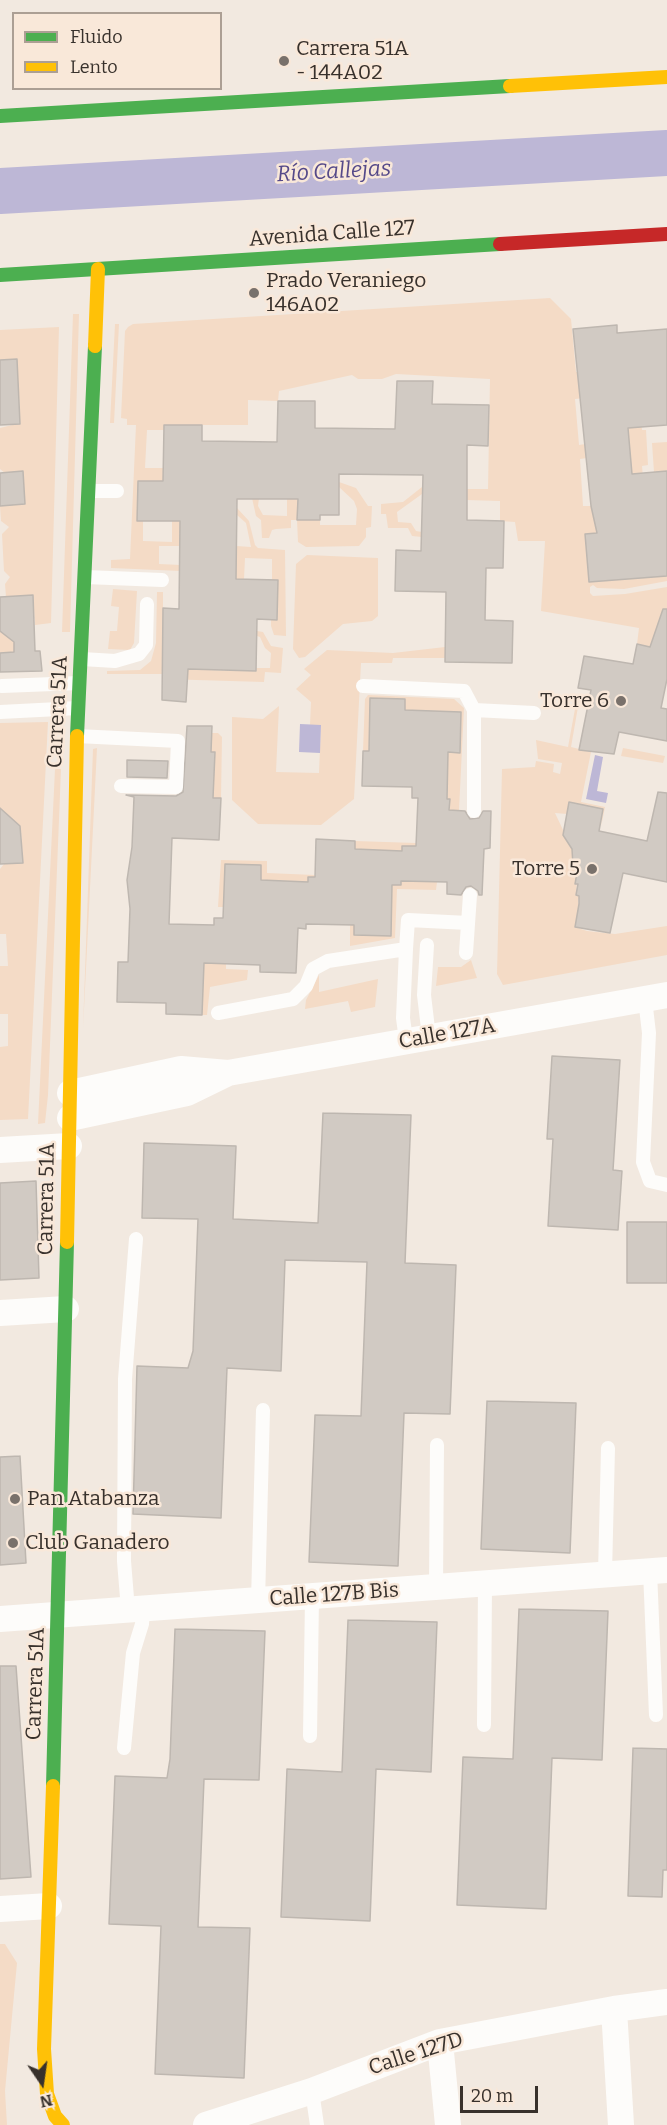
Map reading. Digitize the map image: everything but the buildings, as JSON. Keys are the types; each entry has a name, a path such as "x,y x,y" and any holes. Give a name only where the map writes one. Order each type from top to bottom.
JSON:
{"street":[{"path":"0,116 667,77"},
{"name":"Avenida Calle 127","path":"0,275 667,234"},
{"name":"Carrera 51A","path":"63,2125 55,2116 47,2094 44,2072 59,1615 78,683 82,659 98,269"},
{"name":"Calle 127A","path":"70,1093 182,1069 228,1073 656,997"},
{"name":"Calle 127A","path":"70,1118 187,1093 228,1073"},
{"path":"0,1150 69,1146"},
{"path":"0,1313 66,1309"},
{"name":"Calle 127B Bis","path":"0,1619 659,1570"},
{"path":"0,1909 49,1906"},
{"name":"Calle 127D","path":"207,2125 251,2118 312,2091 440,2042 614,2009 667,2002"},
{"path":"614,2009 621,2125"},
{"path":"440,2042 448,2125"}],"lane":[{"path":"89,491 117,491"},
{"path":"85,577 162,580"},
{"path":"82,659 115,661 139,654 146,645 147,604"},
{"path":"2,686 78,683"},
{"path":"363,686 464,691 474,710 474,811"},
{"path":"0,712 78,708"},
{"path":"474,710 534,712"},
{"path":"77,736 178,741 176,787 121,786"},
{"path":"466,953 470,895"},
{"path":"418,1039 403,1018 408,920 468,923"},
{"path":"418,1039 427,945"},
{"path":"218,1013 247,1004 293,999 306,986 313,969 328,957 351,962 406,949"},
{"path":"656,997 649,1032 643,1162 650,1181 667,1185"},
{"path":"124,1748 133,1653 142,1624 136,1610 124,1561 124,1379 136,1239"},
{"path":"258,1600 263,1410"},
{"path":"436,1587 437,1445"},
{"path":"605,1574 608,1448"},
{"path":"656,1715 659,1570"},
{"path":"484,1725 485,1583"},
{"path":"310,1736 312,1597"},
{"path":"312,2091 317,2125"}],"shaded area":[{"path":"550,298 571,319 576,372 603,370 594,397 575,399 579,445 585,444 587,458 580,459 583,506 591,506 612,532 585,534 589,582 667,576 667,581 624,589 597,588 593,585 590,587 590,593 593,596 625,594 667,587 667,651 637,644 639,628 541,611 545,541 518,541 515,522 500,521 500,501 466,500 466,489 488,489 490,379 396,374 382,379 358,379 352,375 279,391 278,401 248,400 248,425 165,425 164,430 147,430 145,468 163,468 163,481 143,521 143,541 172,542 172,521 180,521 180,546 159,546 159,564 181,565 181,571 111,568 111,560 130,559 136,425 127,425 127,419 121,418 125,331 128,327 133,324"},
{"path":"73,314 79,314 70,632 62,632"},
{"path":"115,324 119,324 114,423 110,423"},
{"path":"59,327 51,623 35,625 33,595 6,597 5,584 10,577 4,571 2,534 9,527 1,521 0,506 25,504 23,472 5,473 0,469 0,428 20,423 19,393 0,394 0,330"},
{"path":"625,401 639,401 642,430 646,430 648,465 642,466 645,501 634,502"},
{"path":"667,442 667,471 654,472 652,443"},
{"path":"339,482 356,488 368,506 372,506 371,527 366,528 366,537 359,546 306,547 298,542 297,520 320,520 320,525 356,525 357,509 354,501 339,487"},
{"path":"422,487 422,494 397,512 398,522 411,523 416,531 422,532 422,537 412,536 408,528 388,528 386,514 381,514 381,504 403,502"},
{"path":"252,498 259,498 258,506 263,515 287,516 287,499 298,499 297,520 291,520 291,528 272,530 269,538 262,538 261,520 256,516"},
{"path":"237,508 249,521 255,545 258,548 285,550 286,636 274,635 271,626 271,620 277,620 278,580 272,580 272,559 245,558 244,579 236,579 236,546 251,547 246,523 237,515"},
{"path":"307,555 378,558 378,616 372,621 343,624 305,657 299,658 293,649 296,564"},
{"path":"113,589 137,591 134,643 130,650 108,649 110,631 117,631 119,607 111,606"},
{"path":"157,592 163,592 163,640 207,670 255,671 256,668 270,668 271,653 257,636 257,631 263,632 271,646 283,648 281,673 265,672 264,682 163,679 162,674 107,674 107,671 140,670 151,661 156,643"},
{"path":"35,629 35,651 0,666 0,631"},
{"path":"445,647 445,658 393,658 392,663 361,663 354,799 321,825 258,824 232,800 232,717 263,719 279,706 276,772 319,773 321,725 310,725 311,702 296,689 311,675 304,669 327,650 393,653"},
{"path":"368,695 454,699 464,708 459,810 449,810 450,800 447,799 448,752 459,753 405,710 404,699 370,698 369,751 363,751 365,699"},
{"path":"577,698 594,702 593,704 579,701 571,747 591,752 581,802 605,807 601,827 603,809 569,802 567,814 555,813 572,849 573,866 578,867 576,895 579,896 578,903 582,904 575,927 587,931 615,934 667,926 667,955 503,985 497,974 502,769 535,767 536,761 554,764 553,772 560,774 562,763 538,759 536,740 568,747"},
{"path":"48,722 28,1119 0,1120 0,1047 8,1046 8,1014 0,1014 0,966 8,966 6,934 0,934 0,869 4,864 23,863 21,831 0,832 0,723"},
{"path":"300,724 321,725 320,753 299,752"},
{"path":"211,733 218,733 222,737 221,798 213,798 215,753 190,752"},
{"path":"97,748 83,1029 93,749"},
{"path":"623,748 665,756 663,763 621,756"},
{"path":"595,755 603,757 597,791 608,793 606,803 586,799"},
{"path":"55,769 61,769 48,1095 45,1123 38,1124"},
{"path":"355,841 416,843 416,846 403,846 402,851 355,849"},
{"path":"221,860 267,861 267,873 315,875 315,877 308,877 308,882 261,880 224,907 218,907"},
{"path":"401,881 437,882 436,890 397,889 395,938 350,946 350,925 354,925 354,935 391,936 392,885 401,885"},
{"path":"471,960 477,978 436,986 438,967 461,967"},
{"path":"204,963 226,964 226,969 248,970 247,980 210,987 207,1015 202,1015"},
{"path":"319,975 319,992 378,979 375,1007 351,1012 348,1001 305,1009 306,1000"},
{"path":"0,1944 5,1944 17,1963 5,2091 7,2125 0,2125"}],"waterway":[{"name":"Río Callejas","path":"0,191 667,153"}],"traffic: fast":[{"path":"0,116 510,86"},
{"path":"0,275 500,244"},
{"path":"77,736 95,346"},
{"path":"53,1786 67,1242"}],"traffic: slow":[{"path":"510,86 667,77"},
{"path":"95,346 98,269"},
{"path":"67,1242 77,736"},
{"path":"53,1786 44,2049 47,2094 55,2116 63,2125"}],"traffic: jam":[{"path":"500,244 667,234"}],"place":[{"name":"Carrera 51A - 144A02","path":"284,61"},
{"name":"Prado Veraniego 146A02","path":"254,293"},
{"name":"Torre 6","path":"621,701"},
{"name":"Torre 5","path":"592,869"},
{"name":"Pan Atabanza","path":"15,1499"},
{"name":"Club Ganadero","path":"13,1543"}]}
